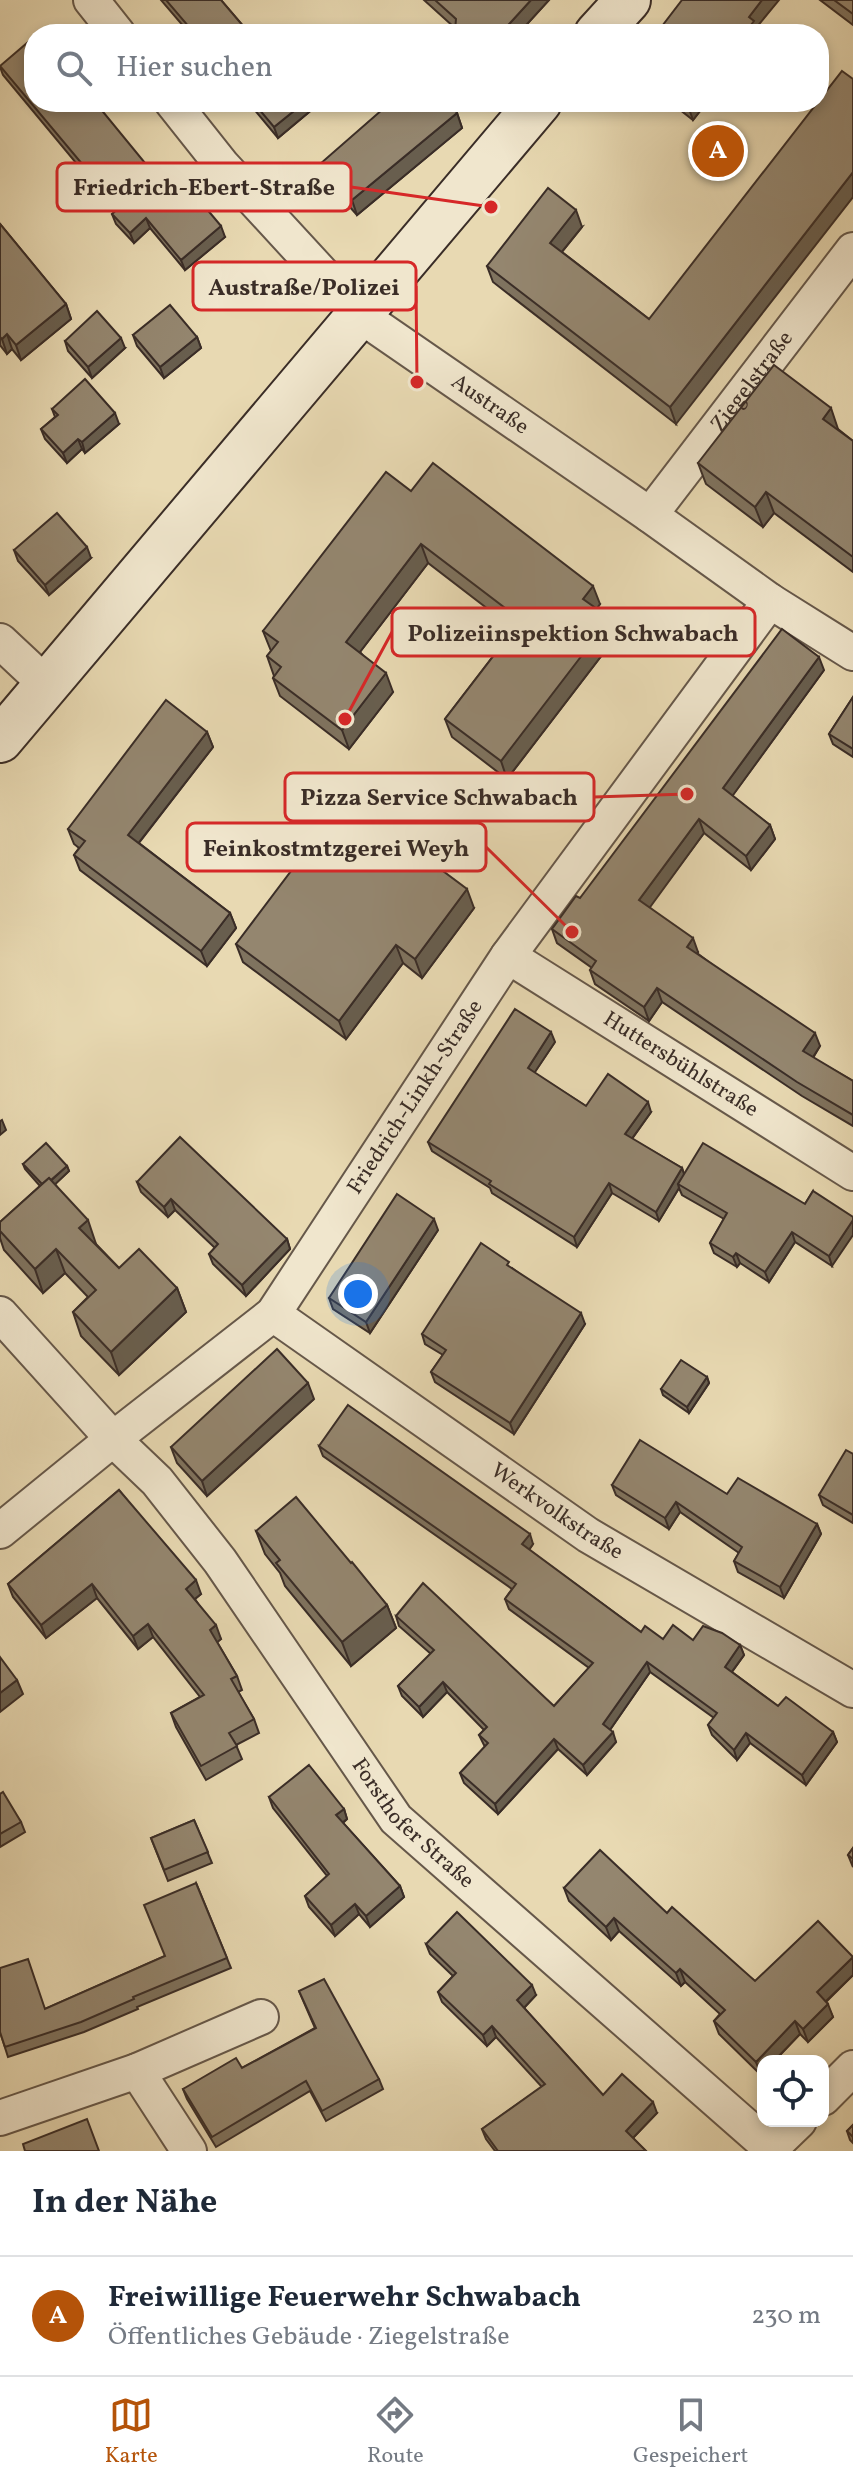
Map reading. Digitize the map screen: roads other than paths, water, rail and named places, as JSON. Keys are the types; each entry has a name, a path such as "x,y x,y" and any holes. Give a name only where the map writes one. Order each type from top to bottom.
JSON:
{"street":[{"path":"91,0 110,24"},
{"path":"606,24 628,0"},
{"name":"Austraße","path":"180,112 222,165 361,316 770,601 853,653"},
{"path":"0,740 531,112"},
{"name":"Ziegelstraße","path":"650,515 853,250"},
{"name":"Friedrich-Linkh-Straße","path":"0,1531 273,1314 508,956 770,601"},
{"path":"0,641 46,684"},
{"name":"Huttersbühlstraße","path":"508,956 853,1173"},
{"name":"Forsthofer Straße","path":"0,1314 113,1439 157,1481 220,1561 396,1819 771,2150"},
{"name":"Werkvolkstraße","path":"273,1314 588,1535 853,1690"},
{"path":"0,2118 137,2071 261,2017"},
{"path":"829,2092 853,2068"},
{"path":"137,2071 189,2151"},
{"path":"771,2150 793,2127"}],"place":[{"name":"Freiwillige Feuerwehr Schwabach","path":"718,151"},
{"name":"Friedrich-Ebert-Straße","path":"491,207"},
{"name":"Austraße/Polizei","path":"417,382"},
{"name":"Polizeiinspektion Schwabach","path":"345,719"},
{"name":"Pizza Service Schwabach","path":"687,794"},
{"name":"Feinkostmtzgerei Weyh","path":"572,932"}]}
